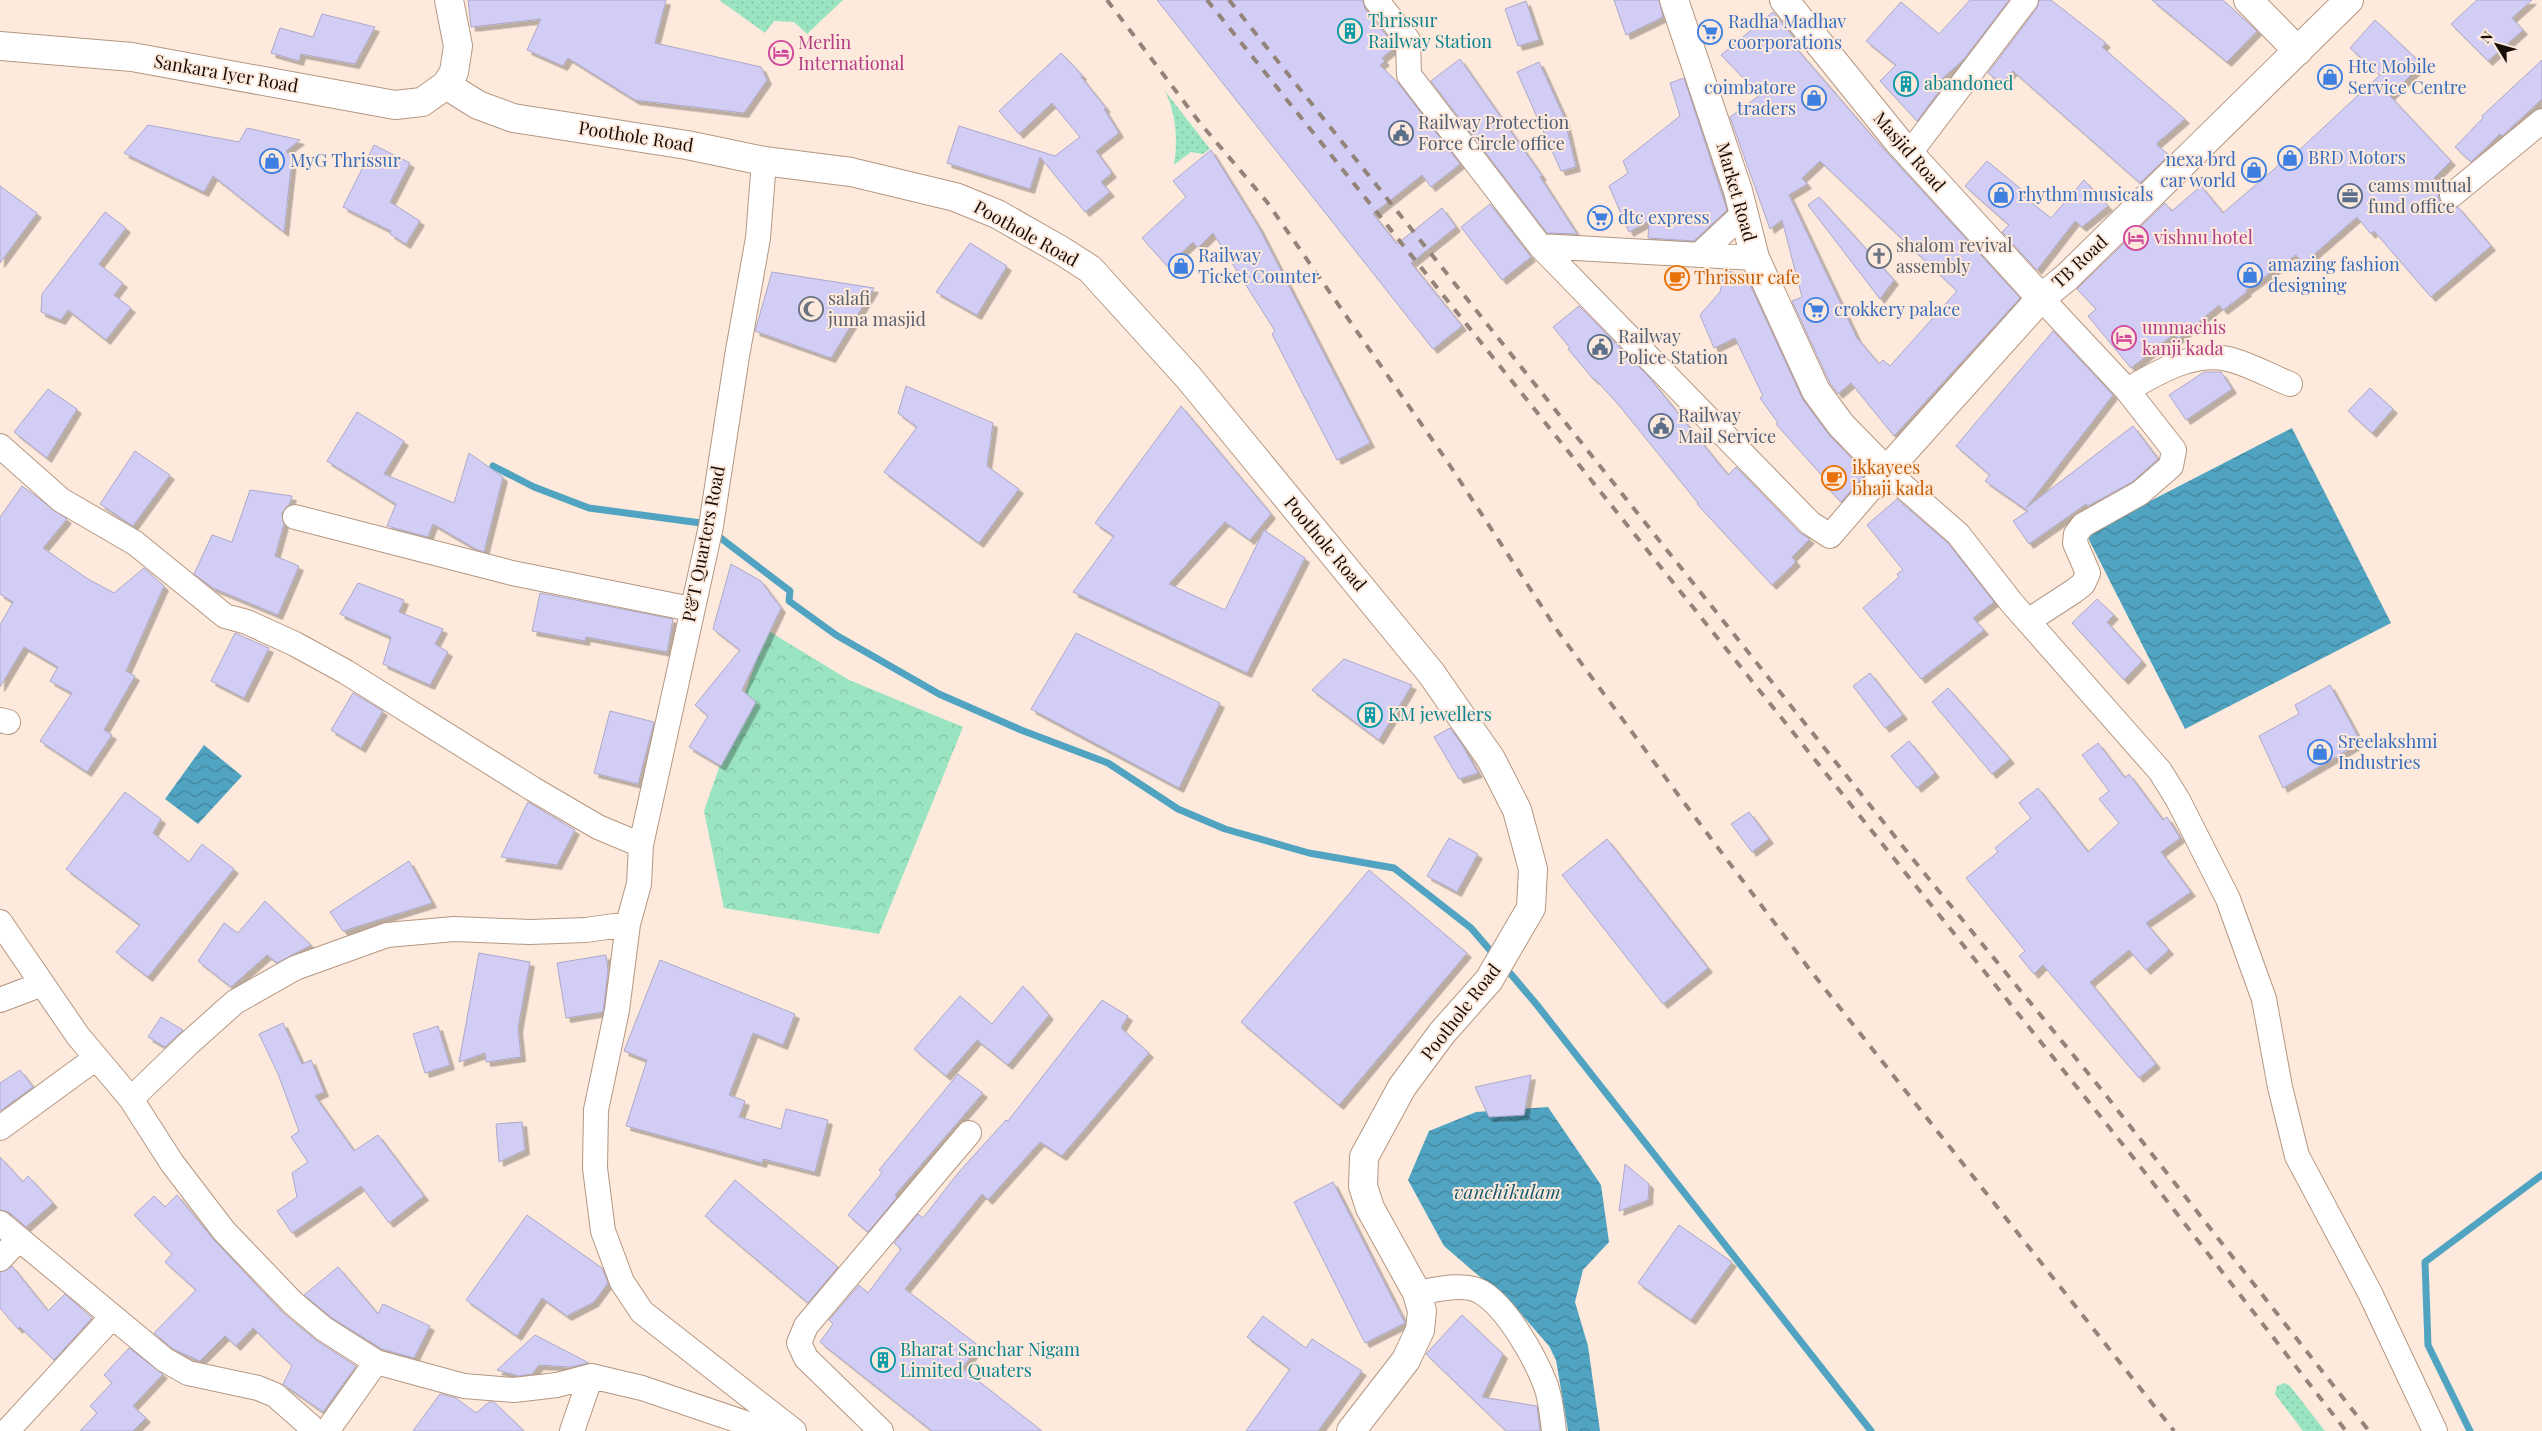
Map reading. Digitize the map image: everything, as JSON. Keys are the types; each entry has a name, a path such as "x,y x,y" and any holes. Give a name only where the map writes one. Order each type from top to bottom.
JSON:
{"street":[{"path":"446,85 454,72 458,46 449,0"},
{"path":"1376,0 1408,40 1409,75 1540,246 1810,523 1830,536 1886,471 1958,534 2028,621 2160,771 2178,800 2224,891 2264,998 2280,1087 2297,1156 2370,1292 2435,1431"},
{"name":"Market Road","path":"1674,0 1744,212 1755,258 1816,391 1840,425 1886,471"},
{"name":"Masjid Road","path":"1784,0 1909,154 2041,298"},
{"path":"1909,154 2026,0"},
{"path":"2248,0 2298,51"},
{"name":"TB Road","path":"1886,471 2041,298 2067,277 2349,0"},
{"name":"Sankara Iyer Road","path":"0,46 132,57 395,104 422,102 446,85"},
{"name":"Poothole Road","path":"446,85 478,105 513,118 687,145 764,161 851,172 955,197 997,214 1062,251 1096,275 1189,378 1431,673 1491,759 1517,810 1533,869 1531,908 1500,962 1442,1033 1402,1087 1364,1157 1363,1186 1370,1208 1416,1293 1422,1311 1420,1330 1406,1360 1351,1431"},
{"path":"2452,195 2542,121"},
{"name":"P&T Quarters Road","path":"764,161 758,238 737,356 710,530 691,609 641,845 639,884 628,924 617,1010 596,1110 595,1168 603,1231 622,1282 642,1312 794,1431"},
{"path":"1698,254 1744,212"},
{"path":"1540,246 1755,258"},
{"path":"2028,621 2083,584 2088,573 2075,544 2076,534 2083,525 2140,493 2171,466 2174,450 2126,390 2041,298"},
{"path":"2126,390 2162,370 2198,358 2228,359 2290,384"},
{"path":"0,446 61,500 135,543 225,616 247,622 287,640 346,672 533,789 598,827 641,845"},
{"path":"295,517 512,573 691,609"},
{"path":"0,922 78,1036 131,1099 172,1163 224,1231 293,1303 324,1329 376,1362 464,1386 514,1390 557,1385 591,1376 642,1388 769,1431"},
{"path":"131,1099 235,1002 295,968 387,935 454,929 530,932 586,930 628,924"},
{"path":"0,1000 42,984"},
{"path":"0,1128 96,1058"},
{"path":"880,1431 806,1358 799,1343 806,1326 969,1133"},
{"path":"0,1223 100,1304 112,1317 165,1360 188,1374 258,1388 275,1395 316,1431"},
{"path":"0,1259 19,1239"},
{"path":"1416,1293 1453,1287 1480,1291 1506,1315 1526,1344 1546,1386 1554,1431"},
{"path":"7,1431 112,1317"},
{"path":"327,1431 376,1362"},
{"path":"572,1431 591,1376"}],"green space":[{"path":"719,0 843,0 807,34 794,22 774,21 765,33"},
{"path":"1165,91 1210,149 1203,154 1191,152 1174,165 1176,146 1174,118"},
{"path":"767,630 849,680 963,727 879,934 724,908 704,811"},
{"path":"2285,1383 2290,1386 2325,1431 2303,1431 2275,1394 2277,1386"}],"water":[{"path":"2292,428 2391,623 2185,729 2086,534"},
{"path":"204,745 242,776 198,824 165,799"},
{"name":"vanchikulam","path":"1548,1107 1601,1185 1609,1242 1583,1270 1575,1302 1588,1346 1600,1431 1568,1431 1556,1360 1549,1346 1515,1307 1444,1246 1408,1180 1429,1131 1476,1112"}],"building":[{"path":"468,0 666,0 655,43 761,67 767,80 744,113 635,100 568,58 563,66 527,50 541,19 471,27"},
{"path":"1157,0 1363,0 1365,9 1394,45 1394,48 1382,58 1385,61 1380,65 1399,84 1460,164 1431,187 1422,175 1373,214 1397,244 1442,208 1456,227 1411,263 1462,326 1433,349"},
{"path":"1614,0 1659,0 1663,17 1626,35"},
{"path":"1970,0 2009,0 1964,59 1935,85 1940,90 1917,121 1880,81 1896,65 1866,41 1901,2 1939,34"},
{"path":"2039,0 2051,0 2106,43 2102,47 2185,119 2156,144 2169,155 2140,183 2013,71 2001,83 1988,73 2037,8"},
{"path":"2152,0 2223,0 2257,31 2227,62"},
{"path":"2477,0 2532,0 2512,18 2523,30 2488,61 2451,24"},
{"path":"1526,1 1539,40 1518,46 1505,9"},
{"path":"1773,12 1794,38 1790,41 1871,135 2020,298 1894,436 1851,383 1838,394 1830,383 1792,301 1802,297 1782,220 1770,229 1730,117 1760,95 1721,55","holes":["1820,161 1957,291 1890,366 1883,360 1879,364 1857,338 1789,195 1807,184 1802,178"]},
{"path":"322,14 375,27 355,64 301,54 299,61 271,53 280,28 313,37"},
{"path":"2375,20 2422,64 2390,96 2451,161 2434,178 2441,187 2438,197 2441,203 2448,208 2458,207 2491,246 2431,297 2374,231 2371,234 2357,217 2303,264 2296,255 2246,290 2247,292 2223,310 2219,305 2178,339 2174,334 2131,368 2088,316 2096,309 2077,289 2165,203 2172,211 2201,186 2223,213 2280,164 2282,166 2380,75 2350,48"},
{"path":"1061,53 1082,75 1081,77 1106,108 1104,109 1119,133 1096,151 1112,173 1101,182 1110,192 1085,212 1040,157 1030,189 947,163 959,126 1055,156 1080,137 1052,103 1019,134 999,111"},
{"path":"1460,59 1542,176 1540,177 1577,234 1547,233 1431,81"},
{"path":"2542,60 2542,99 2502,136 2500,134 2471,162 2455,147 2483,118 2482,116"},
{"path":"1539,62 1564,117 1576,167 1561,171 1517,72"},
{"path":"1684,78 1727,210 1694,241 1648,238 1649,221 1629,232 1609,186 1628,173 1623,161 1680,116 1670,83"},
{"path":"148,125 239,142 247,128 300,140 286,151 292,159 284,232 213,176 204,192 124,153"},
{"path":"374,145 410,163 390,202 420,221 406,244 390,234 391,231 343,207"},
{"path":"1211,150 1258,226 1370,443 1337,460 1272,334 1275,331 1213,233 1198,248 1193,242 1167,266 1142,238 1186,197 1173,181"},
{"path":"1987,161 2021,189 2018,192 2051,218 2084,180 2108,206 2082,227 2075,221 2037,270 2002,232 2009,225 1965,186"},
{"path":"0,186 37,213 0,263"},
{"path":"1819,197 1894,280 1880,299 1808,205"},
{"path":"1490,204 1531,257 1502,280 1461,227"},
{"path":"105,212 126,228 99,264 123,283 114,295 131,308 106,340 68,310 61,320 41,312 42,294"},
{"path":"970,243 1007,266 977,315 936,292"},
{"path":"1725,270 1746,276 1803,400 1830,436 1866,473 1841,502 1822,482 1825,479 1776,424 1778,423 1760,398 1763,396 1735,338 1714,348 1700,315 1720,292"},
{"name":"salafi juma masjid","path":"772,272 874,288 831,358 755,331"},
{"path":"1579,306 1648,376 1728,475 1736,467 1800,533 1810,539 1792,557 1796,562 1772,585 1697,504 1618,404 1594,380 1568,349 1570,348 1553,327"},
{"path":"2053,331 2113,395 2026,508 2133,426 2158,459 2132,482 2088,506 2086,504 2029,544 2013,521 2028,511 1985,481 1990,475 1956,446"},
{"path":"2204,372 2221,372 2232,389 2186,420 2169,395"},
{"path":"906,386 993,423 987,466 1019,489 979,543 884,472 917,427 898,413"},
{"path":"2370,388 2393,409 2372,433 2348,411"},
{"path":"48,389 77,409 47,458 14,432"},
{"path":"1181,406 1271,514 1250,540 1225,522 1169,584 1225,610 1264,530 1305,558 1247,673 1073,592 1114,536 1095,523"},
{"path":"357,412 404,441 384,474 454,503 469,453 503,477 484,552 433,524 428,537 387,526 396,504 327,461"},
{"path":"135,451 170,475 133,526 100,504"},
{"path":"22,486 67,519 43,548 88,579 114,593 144,568 164,586 126,671 135,676 104,730 112,735 87,772 40,741 72,693 50,681 58,667 24,647 0,687 0,625 13,602 0,594 0,517"},
{"path":"250,490 292,496 289,505 282,513 284,524 275,556 299,566 278,615 213,588 194,574 212,535 232,542"},
{"path":"1897,499 1948,543 1994,602 1973,618 1984,630 1921,679 1863,608 1899,577 1897,574 1903,570 1867,525"},
{"path":"731,564 761,581 781,608 742,690 756,702 721,766 689,747 708,716 695,705 740,650 713,629"},
{"path":"358,583 404,600 399,612 443,629 435,644 448,652 430,685 383,664 391,637 340,614"},
{"path":"540,593 673,619 667,652 586,637 585,641 532,631"},
{"path":"2097,599 2114,615 2107,622 2142,661 2124,680 2072,623"},
{"path":"235,633 269,648 244,698 211,681"},
{"path":"1076,633 1220,703 1179,788 1031,709"},
{"name":"KM jewellers","path":"1344,659 1412,685 1379,740 1312,690"},
{"path":"1870,673 1903,715 1885,728 1853,686"},
{"path":"2330,685 2361,742 2283,788 2259,736 2299,714 2295,705"},
{"path":"1948,688 2010,759 1992,774 1932,702"},
{"path":"353,693 383,711 361,748 331,730"},
{"path":"610,711 654,722 638,784 594,773"},
{"path":"1450,728 1478,773 1459,779 1434,737"},
{"path":"1909,741 1935,773 1917,788 1891,756"},
{"path":"2098,743 2125,778 2129,774 2163,820 2167,817 2180,838 2161,852 2191,892 2146,923 2169,950 2146,970 2129,950 2090,982 2156,1064 2139,1078 2043,965 2034,974 2019,956 2025,951 1966,878 1998,852 1995,848 2031,818 2019,803 2038,788 2088,852 2119,823 2099,799 2109,791 2082,755"},
{"path":"125,792 161,819 153,833 189,862 202,844 234,869 148,977 116,952 140,925 66,869"},
{"path":"528,802 575,830 557,865 501,857"},
{"path":"1749,812 1769,839 1752,852 1731,824"},
{"path":"1449,838 1478,854 1457,892 1427,876"},
{"path":"1607,839 1708,968 1663,1004 1562,875"},
{"path":"409,861 432,903 343,931 330,912"},
{"path":"1369,870 1467,953 1339,1105 1241,1022"},
{"path":"265,901 311,945 277,963 267,955 231,987 198,961 224,923 238,933"},
{"path":"479,953 530,962 518,1028 521,1057 486,1062 485,1053 459,1062"},
{"path":"606,955 608,970 603,1012 566,1018 557,963"},
{"path":"660,960 795,1014 783,1045 753,1033 729,1095 745,1101 739,1117 781,1129 786,1109 828,1120 815,1172 763,1159 762,1163 626,1126 647,1060 624,1051"},
{"path":"1023,986 1049,1015 1008,1065 977,1040 946,1076 914,1049 960,996 992,1024"},
{"path":"1102,1000 1128,1016 1121,1028 1149,1053 1062,1156 1040,1142 988,1200 982,1194 905,1289 979,1346 962,1368 1042,1431 932,1431 820,1342 833,1324 829,1320 859,1285 868,1293 901,1249 894,1243 918,1214 923,1218 958,1173 1006,1120 1008,1121"},
{"path":"161,1017 183,1030 165,1047 148,1037"},
{"path":"283,1023 302,1064 311,1060 324,1092 315,1096 354,1151 378,1135 424,1196 389,1223 361,1186 292,1233 277,1211 297,1197 292,1173 308,1162 291,1137 299,1131 278,1074 259,1034"},
{"path":"438,1026 450,1065 425,1073 413,1034"},
{"path":"20,1070 33,1087 0,1111 0,1083"},
{"path":"958,1074 983,1093 895,1195 897,1197 868,1232 848,1215 882,1173 879,1170"},
{"path":"1531,1075 1524,1115 1489,1117 1475,1087"},
{"path":"522,1122 525,1150 499,1162 496,1124"},
{"path":"0,1157 23,1182 28,1176 53,1203 26,1227 9,1212 0,1210"},
{"path":"1625,1164 1649,1184 1648,1200 1619,1211"},
{"path":"735,1180 838,1267 808,1303 705,1216"},
{"path":"1333,1182 1405,1323 1365,1343 1294,1202"},
{"path":"177,1195 214,1240 283,1313 317,1341 356,1366 323,1412 283,1384 292,1366 253,1328 236,1346 225,1336 200,1361 173,1349 154,1333 196,1290 165,1262 172,1254 134,1215 154,1196 165,1207"},
{"path":"527,1215 602,1268 608,1283 594,1302 567,1316 542,1298 517,1336 466,1300"},
{"path":"1679,1225 1732,1262 1691,1320 1638,1283"},
{"path":"12,1266 48,1311 65,1294 92,1318 54,1360 20,1327 18,1329 0,1308 0,1272"},
{"path":"338,1267 378,1314 383,1304 430,1326 414,1358 382,1349 332,1318 304,1295"},
{"path":"1462,1315 1503,1354 1482,1397 1537,1406 1540,1431 1506,1431 1426,1354"},
{"path":"1263,1316 1306,1348 1312,1339 1362,1371 1318,1431 1246,1431 1290,1369 1247,1337"},
{"path":"535,1335 589,1363 570,1367 539,1365 532,1374 519,1376 497,1370"},
{"path":"129,1348 163,1374 133,1406 146,1418 133,1431 80,1431 97,1413 90,1406 112,1383 104,1375"},
{"path":"440,1394 456,1398 476,1413 489,1402 494,1402 524,1431 413,1431"}],"waterway":[{"path":"493,466 534,487 589,508 701,523 790,591 789,601 836,635 939,694 1021,730 1108,763 1178,809 1225,829 1309,853 1394,868 1471,928 1495,956"},
{"path":"1504,966 1537,1005 1871,1431"},
{"path":"2470,1431 2428,1345 2425,1262 2542,1175"}],"railway":[{"path":"1107,0 1200,123 1267,202 1447,461 1559,633 1682,800 1810,970 2174,1431"},
{"path":"1207,0 2132,1156 2346,1431"},
{"path":"1229,0 1920,868 2101,1089 2369,1431"}],"place":[{"name":"Thrissur Railway Station","path":"1350,31"},
{"name":"Radha Madhav coorporations","path":"1710,32"},
{"name":"Merlin International","path":"781,53"},
{"name":"Htc Mobile Service Centre","path":"2330,77"},
{"name":"abandoned","path":"1906,84"},
{"name":"coimbatore traders","path":"1814,98"},
{"name":"Railway Protection Force Circle office","path":"1401,133"},
{"name":"BRD Motors","path":"2290,158"},
{"name":"MyG Thrissur","path":"272,161"},
{"name":"nexa brd car world","path":"2254,170"},
{"name":"rhythm musicals","path":"2001,195"},
{"name":"cams mutual fund office","path":"2350,196"},
{"name":"dtc express","path":"1600,218"},
{"name":"vishnu hotel","path":"2136,238"},
{"name":"shalom revival assembly","path":"1879,256"},
{"name":"Railway Ticket Counter","path":"1181,266"},
{"name":"amazing fashion designing","path":"2250,275"},
{"name":"Thrissur cafe","path":"1677,278"},
{"name":"salafi juma masjid","path":"811,309"},
{"name":"crokkery palace","path":"1816,310"},
{"name":"ummachis kanji kada","path":"2124,338"},
{"name":"Railway Police Station","path":"1600,347"},
{"name":"Railway Mail Service","path":"1661,426"},
{"name":"ikkayees bhaji kada","path":"1834,478"},
{"name":"KM jewellers","path":"1370,715"},
{"name":"Sreelakshmi Industries","path":"2320,752"},
{"name":"Bharat Sanchar Nigam Limited Quaters","path":"883,1360"}]}
